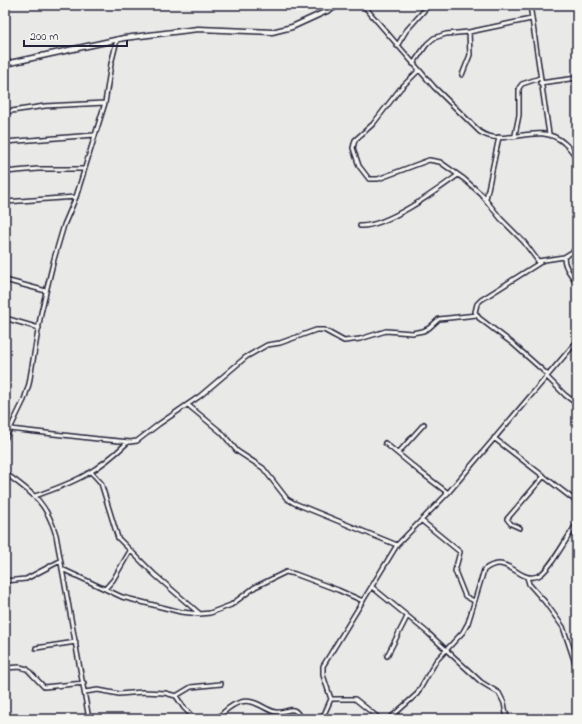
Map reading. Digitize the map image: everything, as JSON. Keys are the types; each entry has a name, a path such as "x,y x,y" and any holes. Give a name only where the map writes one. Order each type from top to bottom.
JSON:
{"main road":[{"path":"5,64 117,40 198,30 272,32 292,27 340,5"}],"street":[{"path":"363,5 413,64 480,132 489,136 499,137 549,134 576,152 577,160"},
{"path":"397,46 406,30 429,5"},
{"path":"530,5 540,83 549,134"},
{"path":"413,64 427,44 434,38 446,34 469,32 531,19"},
{"path":"462,75 466,69 470,54 469,32"},
{"path":"5,439 29,384 46,291 59,239 76,197 105,103 111,64 117,40"},
{"path":"419,70 400,89 373,124 355,140 353,148 364,174 373,179 378,179 429,160 440,162 486,199 501,218 524,242 537,260 542,261"},
{"path":"515,136 520,115 519,88 522,84 540,78"},
{"path":"540,83 577,78"},
{"path":"5,112 45,106 105,103"},
{"path":"5,142 94,135"},
{"path":"486,199 499,137"},
{"path":"5,172 38,169 84,169"},
{"path":"360,226 371,226 387,219 458,175"},
{"path":"5,201 76,197"},
{"path":"577,249 564,257 542,261 481,300 476,307 477,315 530,358 559,390 577,404"},
{"path":"564,257 567,269 577,283"},
{"path":"5,280 46,291"},
{"path":"10,429 128,442 137,441 159,424 188,405 258,349 310,331 324,330 344,341 360,339 386,331 412,333 423,331 439,319 477,315"},
{"path":"5,318 39,328"},
{"path":"322,719 330,699 321,669 397,545 448,493 577,341"},
{"path":"188,405 222,433 237,450 263,468 287,498 294,503 397,545"},
{"path":"398,453 424,424"},
{"path":"494,438 577,502"},
{"path":"35,496 72,483 91,472 128,442"},
{"path":"385,443 419,472 448,493"},
{"path":"91,472 101,483 118,538 200,614"},
{"path":"5,473 35,496 51,517 84,683 89,719"},
{"path":"520,528 511,524 507,518 544,476"},
{"path":"422,521 460,552 455,571 456,575 462,586 464,595 474,601"},
{"path":"389,719 417,694 436,661 463,632 468,623 481,575 484,570 491,564 500,564 510,566 527,577 539,576 545,571 577,524"},
{"path":"104,589 113,580 130,550"},
{"path":"5,581 26,579 60,561"},
{"path":"62,569 122,597 181,612 200,614 210,613 231,605 255,587 286,572 331,587 363,601"},
{"path":"527,577 529,584 545,602 563,627 577,669"},
{"path":"372,587 481,682 498,693 504,703 507,719"},
{"path":"387,656 407,617"},
{"path":"36,648 76,642"},
{"path":"5,668 20,667 27,669 44,687 84,683"},
{"path":"85,692 98,690 126,694 158,692 176,696 191,687 221,684"},
{"path":"176,696 184,708 195,719"},
{"path":"330,699 355,699 380,719"},
{"path":"217,719 229,707 247,701 276,712 293,710 298,713 301,719"}]}
